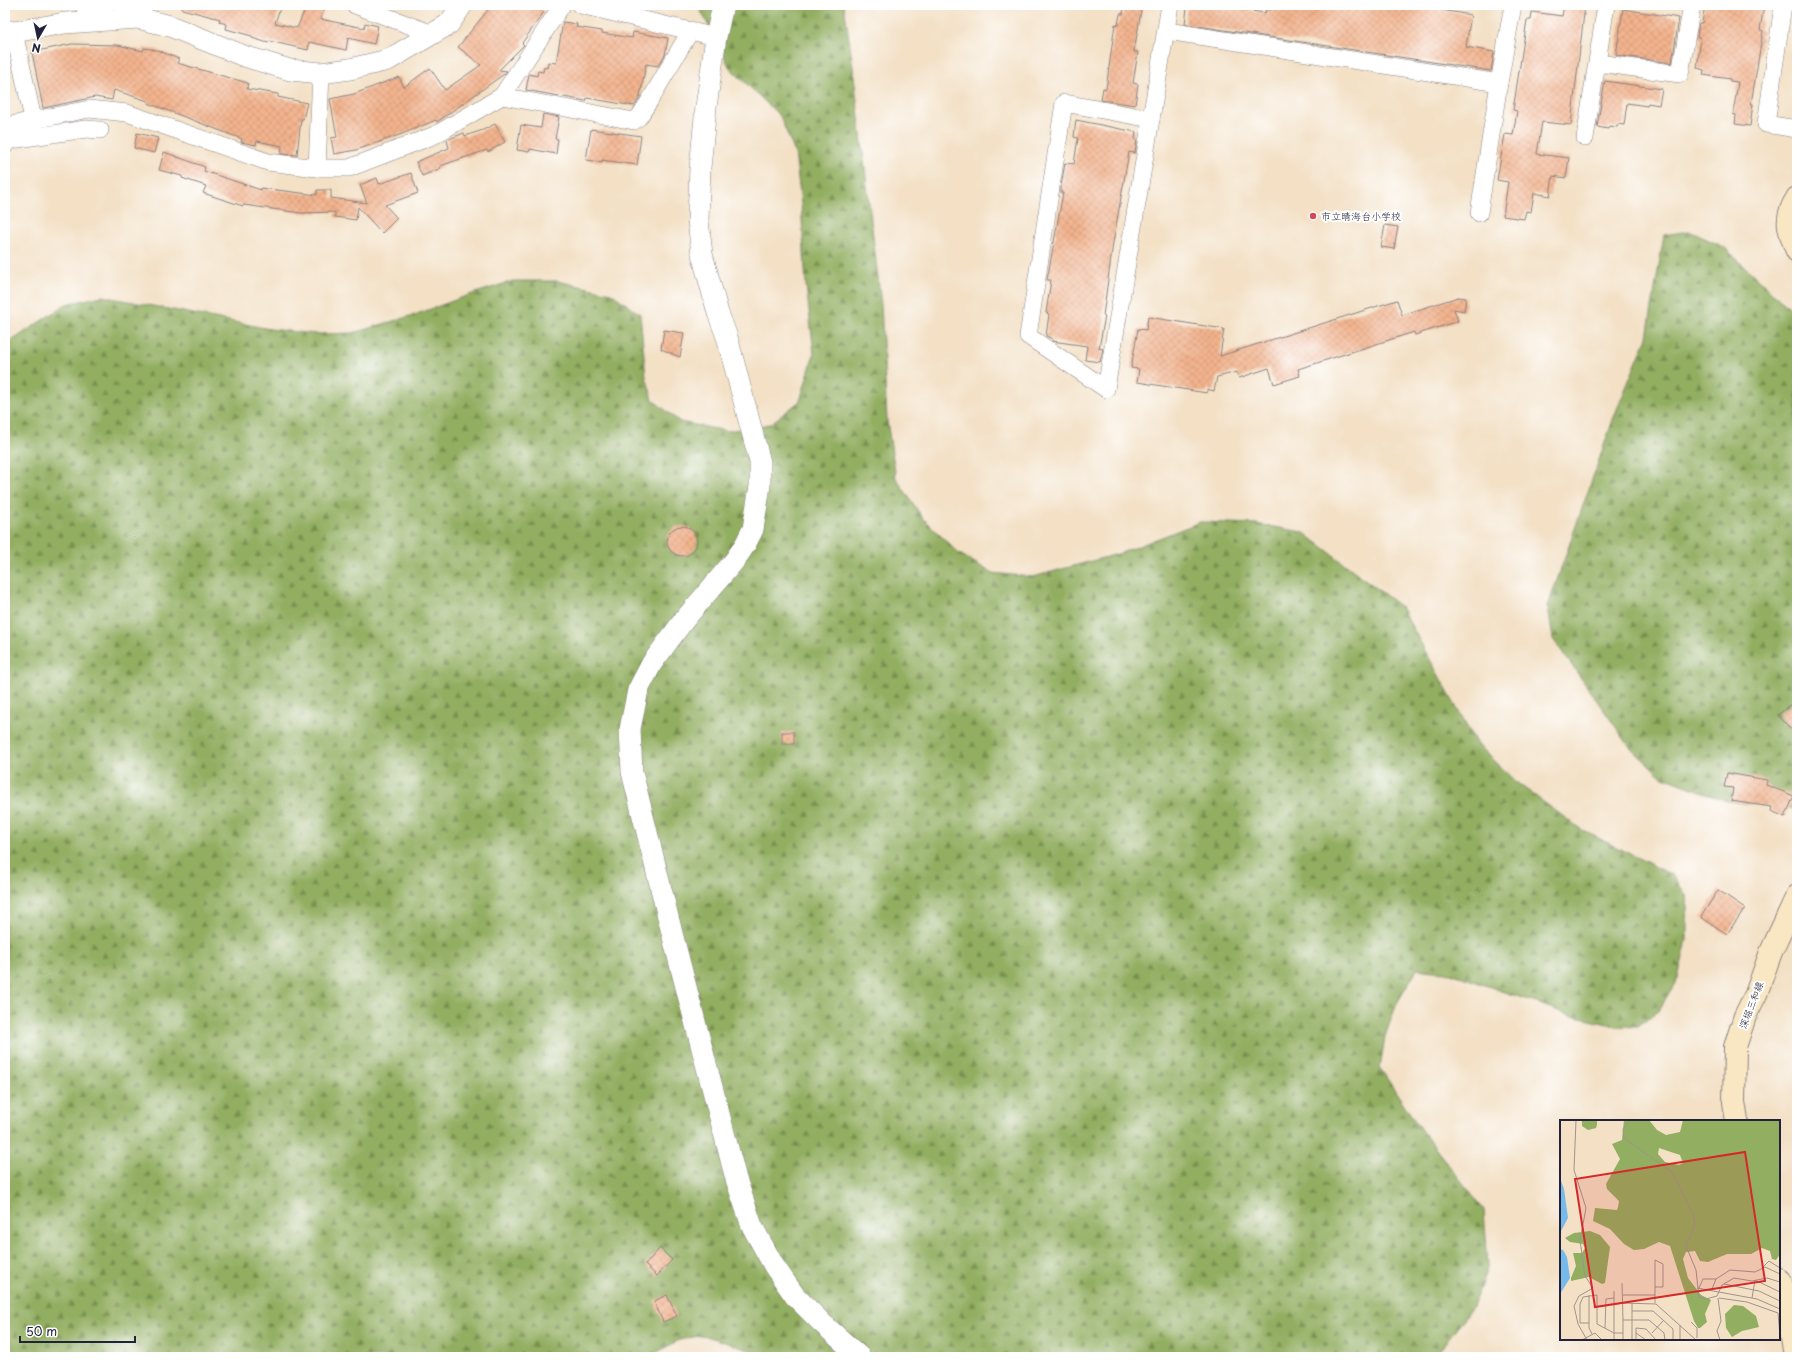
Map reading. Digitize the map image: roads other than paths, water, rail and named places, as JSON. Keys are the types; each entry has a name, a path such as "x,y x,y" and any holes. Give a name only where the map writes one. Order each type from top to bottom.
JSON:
{"main road":[{"path":"1797,198 1790,209 1788,229 1797,251"},
{"name":"深堀三和線","path":"1737,1120 1734,1102 1735,1047 1745,1016 1756,994 1771,952 1797,896"},
{"path":"1780,1283 1789,1307 1797,1357"}],"street":[{"path":"83,5 104,12 170,26 244,56 290,70 321,73 350,69 388,60 449,24 462,5"},
{"path":"355,5 433,34"},
{"path":"5,126 33,119 90,109 127,113 268,162 317,168 349,168 435,135 502,96 562,5"},
{"path":"580,5 716,37"},
{"path":"723,5 716,37 700,168 698,220 702,254 718,313 727,337 760,462 760,486 753,530 745,545 735,560 684,620 652,663 638,690 630,729 632,772 736,1179 752,1226 774,1266 795,1296 822,1323 860,1357"},
{"path":"1151,119 1064,103 1028,336 1106,389 1167,31 1170,5"},
{"path":"1479,213 1499,83 1513,5"},
{"path":"1585,138 1606,5"},
{"path":"1598,63 1680,74 1692,5"},
{"path":"1783,5 1766,124 1797,129"},
{"path":"33,119 9,31 65,23 104,12"},
{"path":"502,96 634,120 639,117 650,100 691,30"},
{"path":"1167,31 1499,83"},
{"path":"317,168 321,73"},
{"path":"5,145 11,140 86,129 100,130"}],"place":[{"name":"市立晴海台小学校","path":"1313,216"}]}
